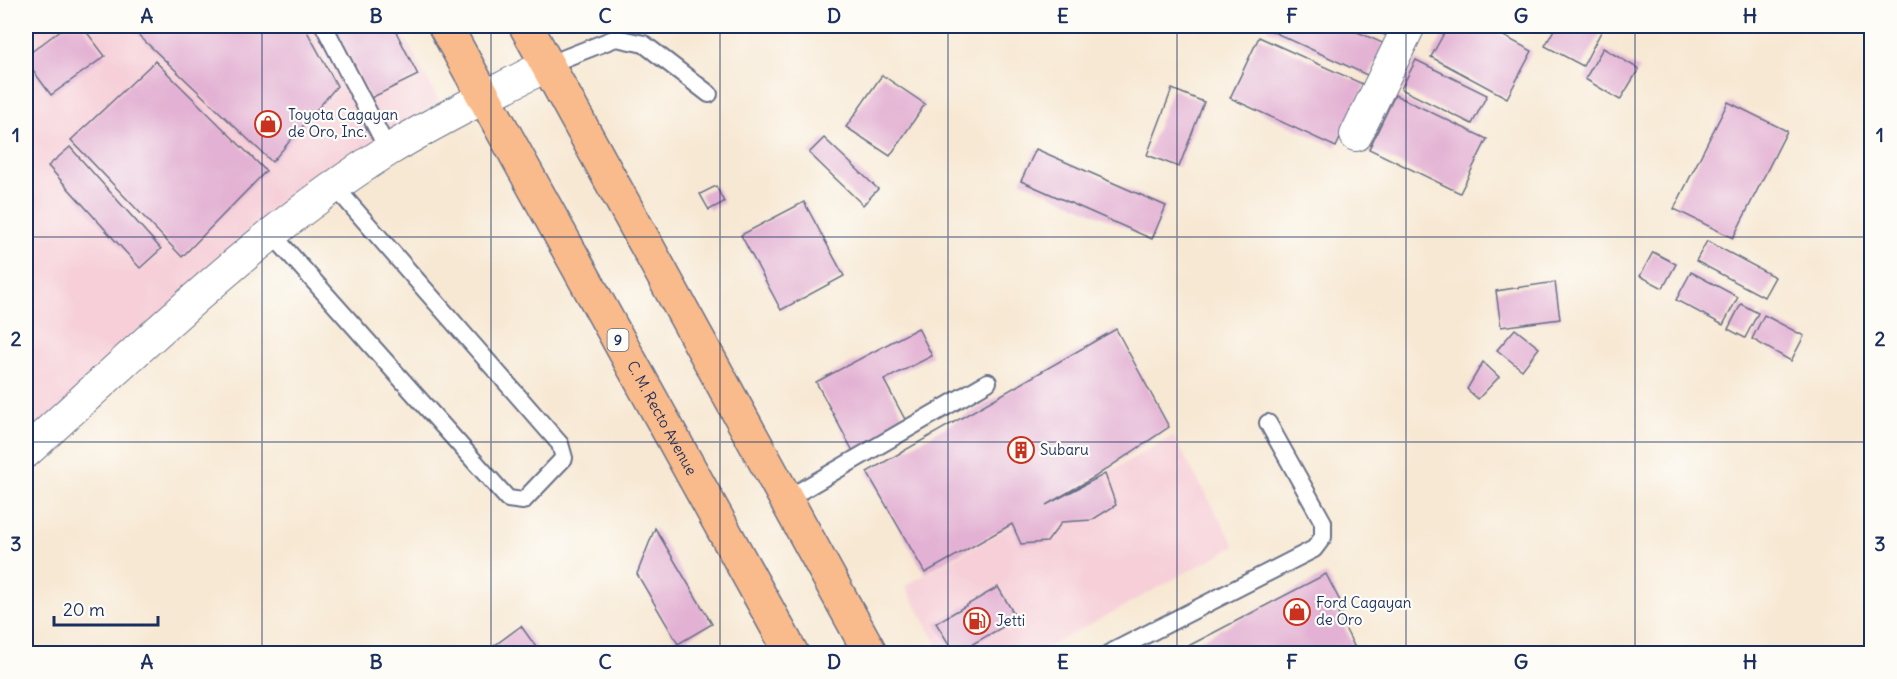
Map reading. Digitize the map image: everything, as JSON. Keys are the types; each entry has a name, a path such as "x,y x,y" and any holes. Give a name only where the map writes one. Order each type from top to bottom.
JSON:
{"highway":[{"name":"C. M. Recto Avenue","path":"445,26 792,654"},
{"path":"526,26 871,654"}],"street":[{"path":"1356,135 1409,26"},
{"path":"26,452 188,302 272,234 388,150 547,65"}],"lane":[{"path":"324,26 388,150"},
{"path":"547,65 616,38 644,44 709,93"},
{"path":"272,234 508,500 523,501 564,458 560,444 336,188"},
{"path":"785,500 988,382"},
{"path":"1108,654 1314,549 1321,542 1323,522 1268,423"}],"shaded area":[{"path":"26,26 399,26 439,101 210,273 26,445"},
{"path":"1173,436 1235,546 1037,653 942,653 905,586"}],"building":[{"path":"66,26 82,26 105,56 51,95 26,61 26,56"},
{"name":"Toyota Cagayan de Oro, Inc.","path":"129,26 304,26 337,86 272,162"},
{"path":"334,26 393,26 418,75 371,98"},
{"path":"1269,26 1344,26 1385,44 1369,76 1267,29"},
{"path":"1365,26 1389,26 1385,35"},
{"path":"1448,26 1485,26 1532,51 1507,98 1431,57"},
{"path":"1556,26 1594,26 1602,30 1583,66 1545,46"},
{"path":"1851,26 1872,26 1872,36"},
{"path":"1259,37 1365,85 1336,147 1230,98"},
{"path":"1603,48 1639,69 1620,100 1585,79"},
{"path":"1416,60 1487,95 1472,124 1401,89"},
{"path":"155,61 266,171 182,257 71,140"},
{"path":"882,75 925,104 890,156 846,127"},
{"path":"1172,89 1204,102 1179,167 1147,155"},
{"path":"1395,95 1487,139 1460,193 1369,149"},
{"path":"1728,102 1787,131 1733,238 1674,209"},
{"path":"824,138 878,189 863,205 809,153"},
{"path":"70,147 161,249 140,268 48,166"},
{"path":"1036,149 1166,206 1152,239 1021,181"},
{"path":"716,186 724,202 709,210 700,194"},
{"path":"804,202 844,276 781,310 741,235"},
{"path":"1707,241 1775,277 1764,297 1696,261"},
{"path":"1653,252 1676,264 1663,288 1640,276"},
{"path":"1691,272 1738,297 1723,325 1676,300"},
{"path":"1555,282 1560,319 1501,327 1496,291"},
{"path":"1741,304 1758,313 1745,338 1728,329"},
{"path":"1764,315 1804,336 1791,361 1752,339"},
{"path":"918,328 932,356 884,380 908,425 854,453 816,382"},
{"name":"Subaru","path":"1116,329 1169,427 1093,478 1046,505 1105,474 1116,505 1092,520 1062,522 1047,542 1021,544 1012,524 925,573 867,472"},
{"path":"1515,329 1539,348 1522,370 1497,350"},
{"path":"1483,362 1499,377 1478,399 1467,389"},
{"path":"655,528 712,624 678,644 637,574"},
{"name":"Ford Cagayan de Oro","path":"1326,574 1345,611 1338,614 1358,654 1173,654"},
{"name":"Jetti","path":"998,587 1017,619 955,654 936,623"},
{"path":"521,626 541,654 483,654"}],"place":[{"name":"Toyota Cagayan de Oro, Inc.","path":"268,124"},
{"name":"Subaru","path":"1021,450"},
{"name":"Ford Cagayan de Oro","path":"1297,612"},
{"name":"Jetti","path":"977,621"}]}
